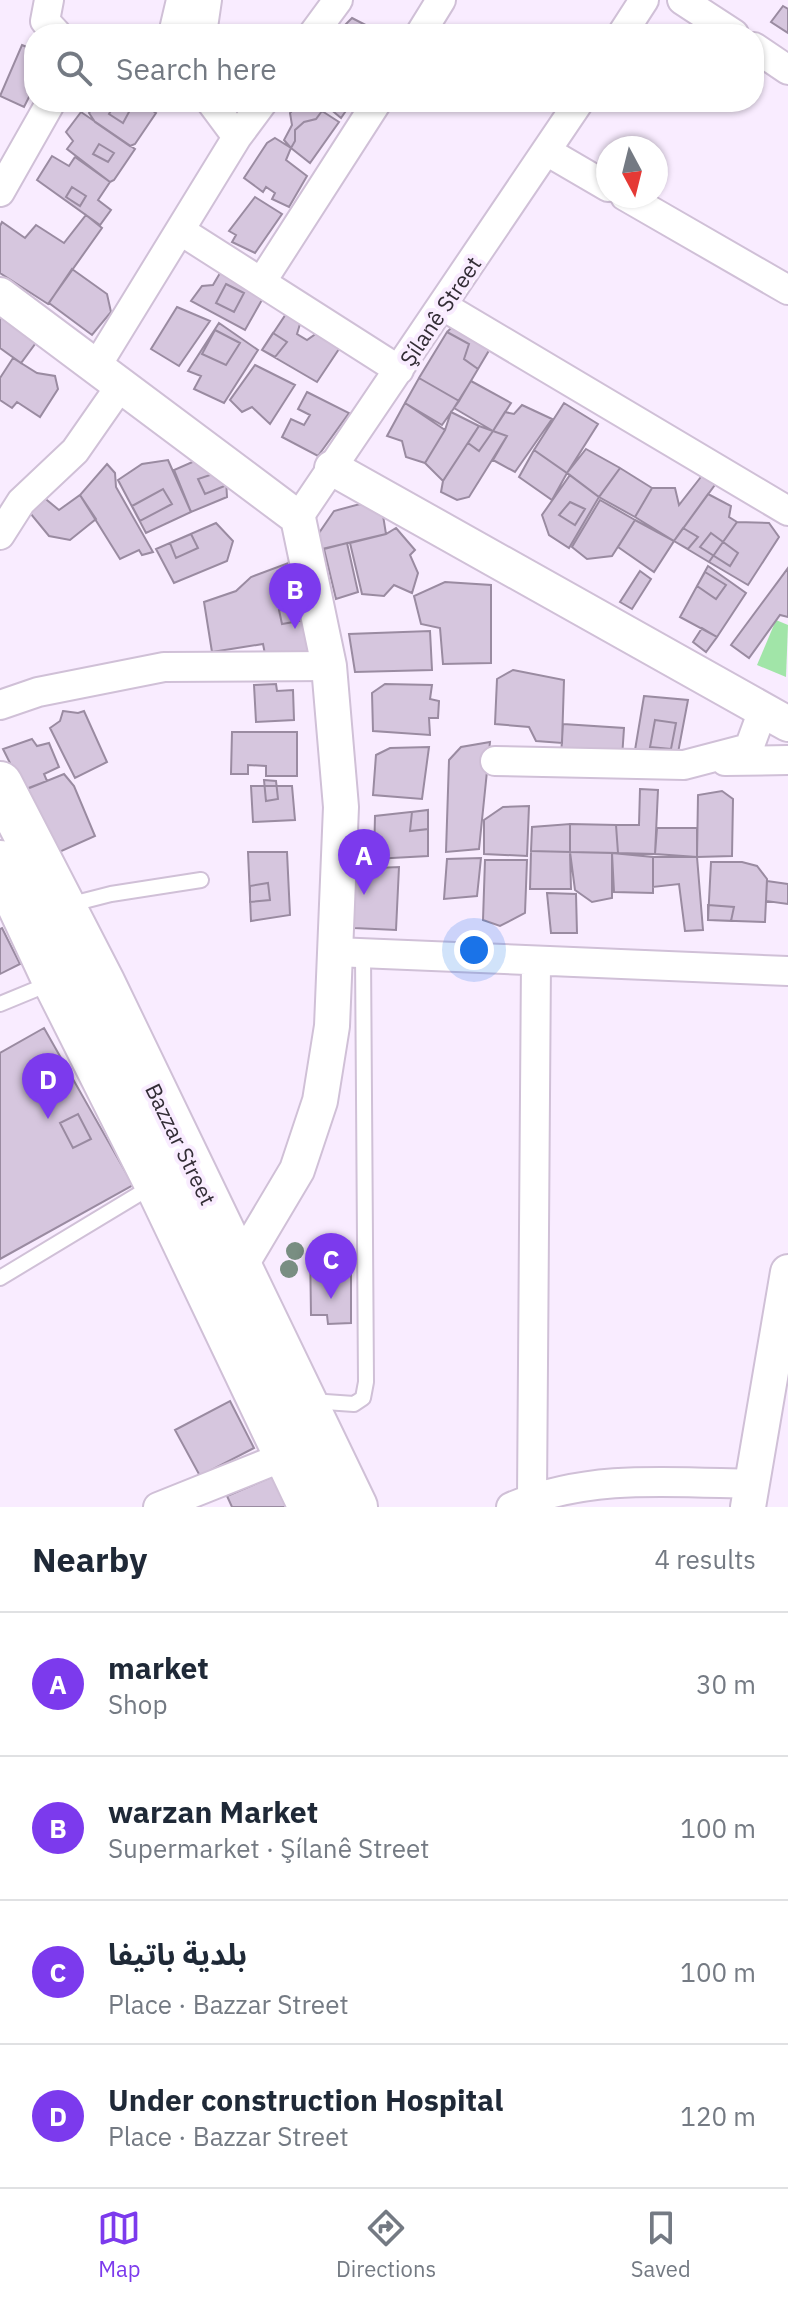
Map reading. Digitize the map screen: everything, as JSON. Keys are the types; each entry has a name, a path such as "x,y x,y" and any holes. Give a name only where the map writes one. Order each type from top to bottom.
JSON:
{"highway":[{"name":"Bazzar Street","path":"0,784 63,906 73,988 157,1184 311,1507"},
{"name":"Bazzar Street","path":"0,863 240,1266 355,1507"}],"street":[{"path":"48,24 45,21 49,0"},
{"path":"175,24 181,0"},
{"path":"203,24 207,0"},
{"path":"320,24 338,0"},
{"path":"426,24 441,0"},
{"path":"628,24 644,0"},
{"path":"682,0 719,24"},
{"path":"764,54 788,70"},
{"path":"0,192 45,112"},
{"path":"218,112 237,137"},
{"path":"0,535 21,502 75,451 181,231 237,137 256,112"},
{"path":"262,281 371,112"},
{"name":"Şílanê Street","path":"298,518 573,112"},
{"path":"548,152 596,180"},
{"path":"646,208 788,290"},
{"path":"181,231 399,370"},
{"path":"0,295 298,518 329,666 349,953 332,1026 320,1101 297,1170 240,1266"},
{"path":"443,306 788,511"},
{"path":"332,468 775,717 749,748 684,765 495,761"},
{"path":"0,705 38,692 164,667 329,666"},
{"path":"707,758 733,762 788,760"},
{"path":"349,953 788,971"},
{"path":"536,961 522,1503 570,1488 610,1482 750,1496 778,1395 788,1272"},
{"path":"158,1507 288,1455"}],"lane":[{"path":"63,906 111,894 201,880"},
{"path":"303,1401 354,1404 363,1398 366,1382 349,953"},
{"path":"0,1004 73,988"},
{"path":"0,1278 157,1184"}],"green space":[{"path":"776,620 788,625 786,677 757,665"}],"building":[{"path":"783,6 788,9 788,33 771,22"},
{"path":"352,18 364,24 346,24"},
{"path":"22,45 24,46 24,107 0,96"},
{"path":"81,112 135,149 110,182 67,149 73,141 66,132"},
{"path":"110,112 129,112 123,123"},
{"path":"321,112 316,119 304,122 295,130 291,148 284,140 292,125 290,113"},
{"path":"324,112 339,122 310,163 291,148 295,130 304,122 316,119"},
{"path":"89,113 156,113 135,144 130,146 95,122"},
{"path":"275,138 291,148 286,160 307,176 289,207 272,199 275,193 266,187 263,192 244,178 267,143"},
{"path":"99,144 114,153 108,162 93,154"},
{"path":"52,156 69,166 75,157 110,182 98,200 111,210 100,225 37,180"},
{"path":"72,187 86,196 80,206 66,197"},
{"path":"255,197 282,214 255,253 232,242 236,235 229,231"},
{"path":"86,215 102,228 48,304 0,273 2,222 25,238 36,225 64,243"},
{"path":"72,269 107,294 111,312 92,335 49,303"},
{"path":"220,273 263,298 245,330 191,301 202,286 213,285"},
{"path":"226,284 244,293 234,312 216,303"},
{"path":"177,307 210,321 179,366 151,349"},
{"path":"0,311 38,340 21,363 0,348"},
{"path":"286,314 300,324 297,334 307,340 317,333 339,349 317,382 262,350"},
{"path":"458,321 494,342 459,401 419,378 447,332"},
{"path":"219,323 258,350 224,403 194,389 201,376 188,371"},
{"path":"215,330 240,343 226,365 202,354"},
{"path":"447,332 469,344 464,359 478,369 459,401 419,378"},
{"path":"273,333 287,342 275,357 262,350"},
{"path":"13,358 37,373 55,376 58,389 40,417 17,402 12,408 0,400 0,378"},
{"path":"255,365 295,385 270,424 252,407 242,412 230,400"},
{"path":"419,378 459,401 442,425 405,403"},
{"path":"471,381 511,403 493,431 454,408"},
{"path":"307,392 349,413 318,456 282,437 291,419 304,425 310,415 298,409"},
{"path":"405,403 445,430 425,463 406,457 402,441 387,436"},
{"path":"564,403 598,424 567,473 534,450"},
{"path":"522,405 552,419 515,472 493,460 507,436 493,431 505,412 514,414"},
{"path":"451,412 479,426 443,481 425,463 445,430"},
{"path":"479,426 507,436 469,497 457,500 441,492 443,481"},
{"path":"479,426 493,431 479,451 468,443"},
{"path":"586,449 620,468 599,497 567,473"},
{"path":"534,450 567,473 552,500 519,477"},
{"path":"204,457 226,479 227,497 191,512 174,470"},
{"path":"168,460 191,512 146,533 118,480 142,464"},
{"path":"107,464 115,473 116,487 153,552 142,555 139,550 120,559 80,495"},
{"path":"620,468 652,488 635,517 599,497"},
{"path":"219,472 227,485 205,494 198,479"},
{"path":"704,473 717,482 674,541 635,517 652,488 675,488 679,505"},
{"path":"570,475 599,497 569,548 549,535 542,515"},
{"path":"163,489 172,504 140,521 132,506"},
{"path":"708,494 731,506 729,517 737,522 709,562 674,541"},
{"path":"80,495 96,519 70,540 49,536 26,508 42,496 59,510"},
{"path":"600,500 635,520 612,556 587,559 572,547"},
{"path":"570,502 585,509 575,525 559,515"},
{"path":"360,504 382,509 386,534 322,549 317,536 334,511"},
{"path":"635,520 674,541 654,572 618,547"},
{"path":"737,522 769,523 779,537 748,585 709,562"},
{"path":"216,523 233,541 227,561 174,583 156,549"},
{"path":"396,528 415,550 410,555 418,573 412,593 394,585 384,596 362,594 350,543 386,534"},
{"path":"683,528 698,537 688,549 674,541"},
{"path":"711,533 738,553 730,566 700,547"},
{"path":"191,534 198,548 176,558 170,543"},
{"path":"347,543 358,592 336,599 324,549"},
{"path":"291,562 313,651 266,659 263,644 212,652 204,602 236,591 251,577"},
{"path":"708,566 746,593 717,637 680,617"},
{"path":"788,568 788,617 780,615 749,658 731,645"},
{"path":"640,571 651,579 632,609 620,602"},
{"path":"705,572 726,585 716,599 697,586"},
{"path":"445,582 491,585 491,663 443,664 440,628 421,624 414,596"},
{"path":"303,606 305,620 282,624 279,610"},
{"path":"702,628 717,637 706,652 693,642"},
{"path":"430,631 432,670 355,672 349,634"},
{"path":"513,670 564,680 562,743 536,741 529,727 495,724 497,679"},
{"path":"276,684 277,691 293,690 294,720 256,722 254,685"},
{"path":"385,684 432,685 430,699 439,701 438,718 429,718 430,735 373,731 372,693"},
{"path":"644,696 688,700 677,758 634,756"},
{"path":"63,711 84,711 107,762 75,778 50,728 60,721"},
{"path":"655,720 676,723 671,749 650,747"},
{"path":"563,724 624,728 622,758 561,756"},
{"path":"232,732 297,732 297,776 266,776 266,766 248,765 248,774 231,774"},
{"path":"32,739 37,746 49,743 59,767 44,774 47,781 18,792 12,767 3,749"},
{"path":"490,742 479,849 446,852 449,760 461,747"},
{"path":"429,747 422,799 373,795 376,755 390,748"},
{"path":"64,774 74,786 95,836 57,853 22,791"},
{"path":"264,780 276,781 278,799 266,801"},
{"path":"251,786 292,786 295,820 253,822"},
{"path":"640,789 658,790 655,854 618,853 616,825 639,825"},
{"path":"722,791 733,799 732,856 697,857 698,795"},
{"path":"529,806 527,856 484,854 484,820 503,807"},
{"path":"428,810 428,856 374,859 375,816"},
{"path":"428,810 428,829 410,831 412,812"},
{"path":"570,824 616,825 618,853 570,852"},
{"path":"570,824 570,852 531,851 532,827"},
{"path":"657,828 697,828 697,857 655,854"},
{"path":"531,851 570,852 571,889 530,889"},
{"path":"248,852 287,852 290,915 251,921"},
{"path":"570,852 612,853 612,898 592,902 575,890"},
{"path":"612,853 653,857 653,893 614,892"},
{"path":"653,857 697,857 703,930 685,931 679,884 653,887"},
{"path":"481,858 477,896 444,899 447,859"},
{"path":"485,860 527,860 525,913 500,926 483,920"},
{"path":"711,862 742,862 757,866 767,879 765,922 708,920"},
{"path":"399,867 396,930 354,928 351,869"},
{"path":"767,881 788,884 788,904 766,901"},
{"path":"268,883 270,900 250,902 250,886"},
{"path":"547,893 576,894 577,933 551,933"},
{"path":"708,905 734,907 731,921 708,920"},
{"path":"0,929 20,964 0,974"},
{"path":"44,1028 133,1185 0,1259 0,1053"},
{"path":"78,1114 91,1139 73,1148 60,1123"},
{"path":"310,1246 351,1246 351,1323 328,1324 327,1315 311,1315"},
{"path":"230,1401 254,1448 200,1476 175,1430"},
{"path":"276,1475 290,1507 232,1507 227,1496"}],"place":[{"name":"warzan Market","path":"295,629"},
{"name":"market","path":"364,895"},
{"name":"Under construction Hospital","path":"48,1119"},
{"name":"بلدية باتيفا","path":"331,1299"}]}
